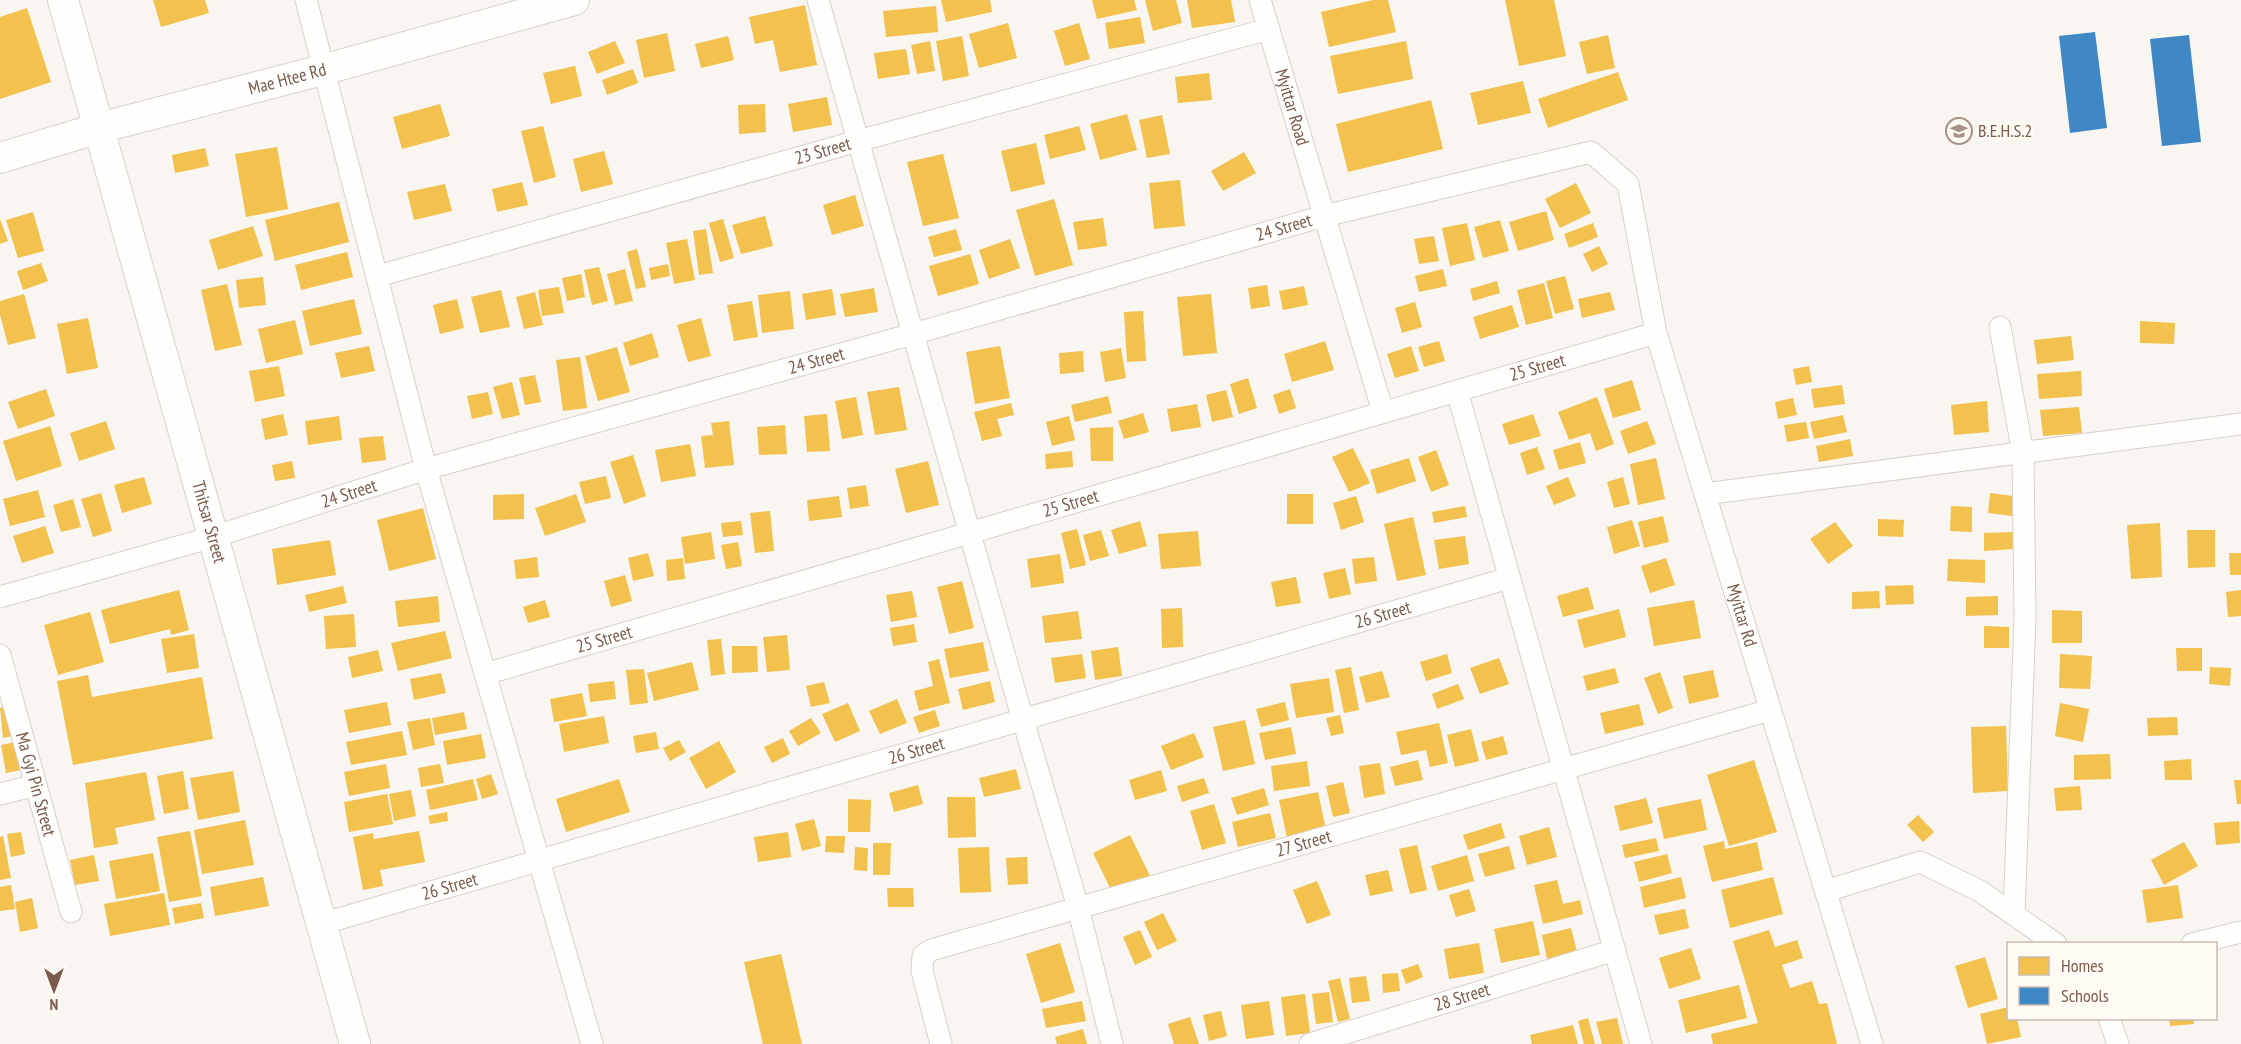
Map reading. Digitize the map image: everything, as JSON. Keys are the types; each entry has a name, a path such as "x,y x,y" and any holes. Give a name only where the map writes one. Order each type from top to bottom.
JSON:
{"street":[{"name":"Thitsar Street","path":"63,0 355,1044"},
{"path":"306,0 326,69 426,469 592,1044"},
{"name":"Mae Htee Rd","path":"0,158 99,128 326,69 574,0"},
{"path":"818,0 1078,907 1112,1044"},
{"name":"Myittar Road","path":"1260,0 1383,412"},
{"name":"23 Street","path":"378,276 858,141 1269,29"},
{"name":"24 Street","path":"0,597 213,537 426,469 913,334 1324,216 1590,152 1628,184"},
{"name":"Myittar Rd","path":"1628,184 1656,333 1872,1044"},
{"path":"2000,327 2023,453 2025,618 2014,914"},
{"name":"25 Street","path":"485,674 1656,333"},
{"path":"1456,391 1641,1044"},
{"path":"1705,494 2241,424"},
{"name":"26 Street","path":"321,924 1509,578"},
{"name":"Ma Gyi Pin Street","path":"0,655 71,912"},
{"name":"27 Street","path":"940,1044 922,971 923,956 932,950 1770,710"},
{"path":"0,794 36,785"},
{"path":"1826,891 1920,862 1980,891 2053,942"},
{"path":"2200,942 2241,932"},
{"name":"28 Street","path":"1310,1044 1615,950"},
{"path":"2110,1020 2118,1044"}],"building: Homes":[{"path":"153,0 205,0 209,13 161,27"},
{"path":"941,0 990,0 992,12 946,22"},
{"path":"1092,0 1134,0 1137,10 1097,19"},
{"path":"1145,0 1176,0 1182,23 1153,31"},
{"path":"1187,0 1231,0 1235,22 1192,28"},
{"path":"1373,0 1388,0 1396,32 1329,47 1321,12"},
{"path":"1505,0 1554,0 1566,56 1519,66"},
{"path":"805,5 817,65 780,72 773,40 755,44 749,17"},
{"path":"936,6 938,32 886,37 883,11"},
{"path":"27,8 51,82 0,99 0,17"},
{"path":"1140,17 1145,43 1109,49 1105,23"},
{"path":"1008,23 1017,58 979,68 969,34"},
{"path":"1079,23 1090,59 1065,66 1054,31"},
{"path":"667,33 675,71 644,78 636,40"},
{"path":"1608,35 1615,68 1587,74 1579,42"},
{"path":"728,36 734,60 701,68 695,44"},
{"path":"962,36 969,76 943,81 936,41"},
{"path":"615,41 625,63 597,74 588,52"},
{"path":"930,41 935,71 917,74 911,45"},
{"path":"1406,41 1413,79 1338,94 1330,56"},
{"path":"906,49 910,74 878,79 874,53"},
{"path":"575,66 582,96 551,104 543,73"},
{"path":"633,69 638,83 607,95 602,80"},
{"path":"1618,72 1628,100 1548,128 1538,99"},
{"path":"1209,73 1212,100 1178,103 1175,77"},
{"path":"1523,81 1531,113 1478,125 1470,93"},
{"path":"827,97 832,125 793,132 788,104"},
{"path":"1431,100 1443,149 1348,172 1336,124"},
{"path":"440,104 450,136 402,149 393,117"},
{"path":"765,104 766,132 739,134 738,105"},
{"path":"1127,114 1137,150 1100,160 1090,124"},
{"path":"1162,115 1170,154 1147,158 1139,120"},
{"path":"543,126 556,177 534,183 521,131"},
{"path":"1079,126 1086,150 1050,159 1044,135"},
{"path":"1036,143 1045,184 1011,192 1001,151"},
{"path":"277,147 288,209 246,217 235,154"},
{"path":"205,148 209,166 175,173 172,155"},
{"path":"604,151 613,184 581,192 573,159"},
{"path":"1244,152 1256,173 1223,191 1211,171"},
{"path":"943,154 959,218 923,226 907,162"},
{"path":"1180,180 1185,226 1154,229 1149,183"},
{"path":"522,182 528,205 497,212 492,189"},
{"path":"1576,183 1591,213 1560,228 1545,199"},
{"path":"445,184 452,211 414,220 407,192"},
{"path":"855,195 864,226 832,235 823,205"},
{"path":"1054,199 1073,265 1035,276 1016,210"},
{"path":"339,202 349,242 275,261 265,220"},
{"path":"1546,211 1554,240 1518,251 1509,222"},
{"path":"33,212 44,251 18,258 6,220"},
{"path":"765,216 773,246 741,254 732,225"},
{"path":"1103,218 1107,246 1078,250 1073,222"},
{"path":"0,219 8,241 0,244"},
{"path":"723,219 734,258 720,262 709,223"},
{"path":"1500,220 1509,251 1483,258 1474,227"},
{"path":"1467,223 1475,260 1450,266 1442,228"},
{"path":"1593,223 1598,237 1569,248 1564,234"},
{"path":"253,226 263,256 218,270 209,240"},
{"path":"706,229 713,273 699,275 693,231"},
{"path":"956,229 962,250 934,257 928,237"},
{"path":"1434,236 1439,261 1419,264 1414,239"},
{"path":"687,239 695,280 674,284 666,243"},
{"path":"1010,239 1020,268 989,279 979,250"},
{"path":"1599,246 1608,264 1592,272 1583,254"},
{"path":"637,249 646,287 636,289 627,252"},
{"path":"347,252 353,277 301,290 295,265"},
{"path":"970,254 979,284 938,296 929,266"},
{"path":"41,263 48,281 23,290 17,271"},
{"path":"668,264 670,276 651,280 649,268"},
{"path":"599,267 608,301 592,305 584,270"},
{"path":"625,269 633,301 615,305 607,274"},
{"path":"1443,269 1447,286 1419,292 1415,276"},
{"path":"581,274 585,297 567,301 562,278"},
{"path":"1565,276 1574,309 1555,314 1546,281"},
{"path":"263,277 266,305 239,308 236,280"},
{"path":"1497,281 1500,293 1473,301 1470,289"},
{"path":"1544,283 1553,318 1526,325 1517,290"},
{"path":"227,284 242,345 215,351 201,290"},
{"path":"1267,285 1270,306 1251,309 1248,288"},
{"path":"1304,286 1308,305 1283,310 1279,291"},
{"path":"559,287 564,313 542,316 538,290"},
{"path":"874,288 878,312 845,317 840,294"},
{"path":"832,289 836,315 806,320 802,294"},
{"path":"501,290 510,327 480,333 471,297"},
{"path":"790,291 794,329 762,333 758,295"},
{"path":"535,292 543,325 524,329 516,297"},
{"path":"1610,292 1615,310 1582,318 1578,299"},
{"path":"24,294 36,338 8,345 0,315 0,301"},
{"path":"1211,294 1217,353 1183,356 1177,297"},
{"path":"354,299 362,334 310,346 302,311"},
{"path":"457,299 464,328 440,334 433,305"},
{"path":"752,301 758,337 734,341 727,305"},
{"path":"1415,302 1422,327 1402,333 1395,308"},
{"path":"1512,305 1519,327 1480,339 1473,317"},
{"path":"1143,311 1146,361 1127,362 1124,312"},
{"path":"88,318 98,368 67,374 57,324"},
{"path":"701,318 711,356 688,362 677,325"},
{"path":"295,320 303,354 266,363 258,329"},
{"path":"2140,321 2175,323 2174,344 2140,343"},
{"path":"652,333 659,357 630,366 623,343"},
{"path":"2071,336 2074,360 2037,364 2034,340"},
{"path":"1325,341 1334,370 1292,382 1284,354"},
{"path":"1439,341 1445,361 1424,367 1418,347"},
{"path":"369,346 375,371 341,378 335,353"},
{"path":"1000,346 1010,398 975,404 966,352"},
{"path":"1411,346 1419,371 1395,378 1387,354"},
{"path":"617,347 630,392 598,401 585,356"},
{"path":"1121,348 1126,378 1105,382 1100,352"},
{"path":"1083,351 1084,372 1060,374 1059,353"},
{"path":"580,357 587,408 563,411 556,360"},
{"path":"279,366 285,396 255,402 249,371"},
{"path":"1809,366 1812,382 1796,385 1793,369"},
{"path":"2081,371 2082,396 2039,399 2037,374"},
{"path":"535,375 541,402 525,405 519,378"},
{"path":"1248,378 1257,408 1239,414 1230,384"},
{"path":"1632,380 1641,410 1613,418 1604,389"},
{"path":"512,382 520,415 502,419 493,387"},
{"path":"1842,385 1845,404 1814,408 1811,389"},
{"path":"899,387 907,430 875,435 867,392"},
{"path":"46,389 55,416 18,429 8,402"},
{"path":"1290,389 1296,408 1279,414 1273,395"},
{"path":"1226,390 1233,417 1212,422 1206,395"},
{"path":"488,392 493,414 472,419 467,396"},
{"path":"1108,396 1112,413 1075,422 1071,405"},
{"path":"856,397 863,435 842,439 835,401"},
{"path":"1597,397 1614,444 1596,451 1590,433 1569,440 1558,412"},
{"path":"1793,398 1797,415 1778,419 1775,402"},
{"path":"1987,401 1989,432 1954,435 1951,405"},
{"path":"1011,403 1014,415 997,419 1002,436 982,441 974,412"},
{"path":"1197,404 1201,427 1171,432 1167,409"},
{"path":"2079,407 2082,433 2043,436 2040,410"},
{"path":"1143,413 1149,432 1124,439 1118,421"},
{"path":"283,414 288,435 265,440 261,419"},
{"path":"827,414 830,451 807,452 804,416"},
{"path":"1533,414 1541,436 1509,445 1502,424"},
{"path":"1843,415 1847,432 1814,439 1810,422"},
{"path":"339,416 342,440 308,445 305,421"},
{"path":"1069,416 1075,440 1052,446 1046,422"},
{"path":"106,421 115,449 79,461 70,433"},
{"path":"729,421 734,465 705,468 701,436 713,435 711,423"},
{"path":"1647,421 1656,444 1628,454 1620,431"},
{"path":"1806,422 1809,438 1787,442 1784,425"},
{"path":"785,425 787,454 759,455 757,427"},
{"path":"50,426 62,466 16,481 3,441"},
{"path":"1113,427 1113,461 1091,461 1090,428"},
{"path":"383,436 386,460 362,463 359,438"},
{"path":"1850,439 1853,456 1819,462 1816,446"},
{"path":"1580,442 1586,463 1559,470 1553,450"},
{"path":"690,444 696,476 661,482 655,450"},
{"path":"1537,447 1545,469 1527,475 1520,453"},
{"path":"1353,448 1370,483 1349,492 1332,457"},
{"path":"1436,450 1449,485 1431,492 1418,457"},
{"path":"1072,451 1073,467 1046,469 1045,454"},
{"path":"633,455 646,496 624,504 610,462"},
{"path":"1409,458 1416,481 1377,494 1370,470"},
{"path":"1656,458 1665,499 1638,505 1630,464"},
{"path":"292,461 295,478 275,481 272,465"},
{"path":"928,461 939,505 906,513 895,469"},
{"path":"606,476 611,498 585,504 579,482"},
{"path":"144,477 152,504 122,513 114,485"},
{"path":"1568,477 1576,496 1554,505 1546,486"},
{"path":"1623,477 1630,504 1614,508 1607,482"},
{"path":"866,485 869,506 850,509 847,488"},
{"path":"38,490 45,517 10,526 3,499"},
{"path":"101,493 112,531 93,537 81,499"},
{"path":"1990,493 2013,496 2012,516 1988,513"},
{"path":"524,494 524,519 493,520 493,495"},
{"path":"576,494 586,522 545,536 535,508"},
{"path":"1287,494 1313,494 1313,524 1287,524"},
{"path":"839,496 842,517 809,521 807,500"},
{"path":"1356,496 1364,522 1341,530 1333,503"},
{"path":"73,499 81,527 61,532 53,505"},
{"path":"1465,506 1467,517 1434,523 1432,512"},
{"path":"1951,506 1972,507 1972,532 1950,531"},
{"path":"423,508 436,559 389,571 377,520"},
{"path":"770,511 774,551 755,553 750,513"},
{"path":"1663,516 1669,542 1644,548 1638,522"},
{"path":"1413,517 1426,575 1397,581 1384,524"},
{"path":"1878,519 1904,520 1903,537 1878,536"},
{"path":"1632,520 1640,546 1614,554 1607,527"},
{"path":"741,521 743,535 723,537 721,523"},
{"path":"1140,521 1147,546 1119,554 1111,530"},
{"path":"1835,522 1853,546 1828,564 1810,539"},
{"path":"2160,523 2162,577 2131,579 2127,525"},
{"path":"45,526 54,553 22,563 13,536"},
{"path":"1077,529 1086,565 1070,569 1061,533"},
{"path":"1101,530 1109,556 1090,561 1083,535"},
{"path":"2187,530 2215,530 2215,567 2188,568"},
{"path":"1198,531 1201,566 1161,569 1158,534"},
{"path":"711,532 715,559 685,564 681,537"},
{"path":"2014,532 2014,549 1984,551 1984,533"},
{"path":"1465,536 1469,564 1439,569 1434,540"},
{"path":"330,540 336,575 277,585 272,549"},
{"path":"738,542 742,566 726,569 721,545"},
{"path":"648,553 654,576 633,581 628,558"},
{"path":"2229,553 2241,553 2241,575 2230,575"},
{"path":"1060,554 1064,583 1031,588 1027,559"},
{"path":"537,557 539,577 516,579 514,560"},
{"path":"1374,557 1377,581 1355,584 1352,559"},
{"path":"683,558 685,579 667,581 666,560"},
{"path":"1666,558 1675,585 1650,593 1641,566"},
{"path":"1948,559 1985,560 1985,583 1947,581"},
{"path":"1345,568 1351,594 1329,599 1323,573"},
{"path":"625,575 632,601 611,607 604,581"},
{"path":"1296,577 1301,603 1276,607 1271,582"},
{"path":"962,581 974,628 949,634 937,587"},
{"path":"1913,585 1914,604 1886,605 1885,586"},
{"path":"343,586 347,603 309,612 305,595"},
{"path":"1588,587 1594,609 1563,617 1557,596"},
{"path":"179,590 189,630 171,635 170,629 110,644 101,610"},
{"path":"2241,590 2241,616 2228,617 2226,592"},
{"path":"912,591 917,617 891,622 886,595"},
{"path":"1879,591 1880,608 1852,609 1852,592"},
{"path":"438,596 440,622 398,627 395,601"},
{"path":"1998,596 1998,615 1966,616 1966,597"},
{"path":"545,600 550,617 528,623 523,607"},
{"path":"1694,600 1701,638 1654,646 1647,608"},
{"path":"1182,608 1183,647 1162,648 1161,609"},
{"path":"1619,609 1626,637 1584,648 1577,620"},
{"path":"2052,610 2082,611 2082,643 2052,643"},
{"path":"1078,611 1082,639 1045,643 1042,616"},
{"path":"90,612 104,662 58,675 44,625"},
{"path":"354,614 356,647 326,649 324,616"},
{"path":"914,624 917,642 893,646 890,628"},
{"path":"1984,626 2009,627 2009,648 1984,648"},
{"path":"445,631 452,658 398,671 391,643"},
{"path":"194,634 199,668 167,673 161,639"},
{"path":"787,635 790,670 767,672 763,637"},
{"path":"721,639 725,674 711,676 707,640"},
{"path":"983,642 989,671 950,678 944,649"},
{"path":"732,646 757,646 758,672 732,673"},
{"path":"1118,647 1122,676 1095,680 1091,651"},
{"path":"2176,648 2202,648 2202,671 2177,671"},
{"path":"378,650 383,671 352,678 348,657"},
{"path":"1082,654 1086,678 1055,683 1051,658"},
{"path":"1447,654 1452,673 1426,681 1420,662"},
{"path":"2060,654 2092,656 2090,689 2059,688"},
{"path":"1499,658 1509,684 1480,694 1470,668"},
{"path":"939,659 950,703 919,711 914,691 933,686 928,662"},
{"path":"692,662 699,690 654,701 647,673"},
{"path":"1351,667 1359,710 1344,713 1335,670"},
{"path":"2210,667 2231,668 2230,686 2209,684"},
{"path":"1615,668 1619,683 1587,691 1583,676"},
{"path":"644,669 648,703 630,705 626,670"},
{"path":"1713,670 1719,697 1689,704 1683,676"},
{"path":"1382,671 1390,697 1366,703 1359,677"},
{"path":"1660,672 1673,708 1658,714 1644,678"},
{"path":"441,673 446,693 414,700 410,679"},
{"path":"88,675 92,697 202,677 213,739 73,765 57,681"},
{"path":"1329,678 1334,712 1296,718 1290,684"},
{"path":"614,681 616,699 590,702 588,684"},
{"path":"990,681 995,702 963,710 958,689"},
{"path":"824,682 830,703 811,707 806,686"},
{"path":"1458,684 1464,699 1437,709 1432,694"},
{"path":"582,693 587,716 554,722 550,699"},
{"path":"897,699 907,723 880,734 869,711"},
{"path":"387,702 391,725 349,733 344,710"},
{"path":"1285,702 1289,720 1261,727 1256,709"},
{"path":"848,703 860,731 835,742 822,714"},
{"path":"2060,703 2089,709 2083,742 2055,736"},
{"path":"1639,704 1644,725 1605,734 1600,713"},
{"path":"7,706 13,736 3,738 0,708"},
{"path":"935,710 940,726 919,733 913,717"},
{"path":"464,712 467,729 435,735 432,718"},
{"path":"1340,715 1344,733 1331,736 1326,718"},
{"path":"604,716 609,743 564,752 559,724"},
{"path":"2177,717 2178,735 2148,736 2147,718"},
{"path":"430,718 435,745 413,750 407,722"},
{"path":"811,718 821,733 798,746 789,731"},
{"path":"1245,720 1255,764 1223,771 1213,727"},
{"path":"1439,723 1448,763 1430,767 1426,750 1401,755 1396,732"},
{"path":"2006,726 2008,791 1973,793 1971,727"},
{"path":"1291,727 1296,754 1265,760 1259,733"},
{"path":"1471,729 1479,761 1455,767 1447,735"},
{"path":"402,731 407,755 351,765 346,742"},
{"path":"656,732 659,749 636,753 633,736"},
{"path":"1194,733 1204,757 1171,770 1161,746"},
{"path":"481,734 486,758 447,765 443,741"},
{"path":"1503,736 1508,754 1486,760 1481,742"},
{"path":"783,738 790,754 772,763 764,747"},
{"path":"679,740 686,752 670,761 663,748"},
{"path":"719,741 736,772 706,789 689,758"},
{"path":"15,742 21,770 6,773 1,745"},
{"path":"2110,754 2111,779 2074,780 2074,755"},
{"path":"2191,759 2192,780 2165,780 2164,761"},
{"path":"1418,760 1423,780 1395,786 1390,767"},
{"path":"1754,760 1777,832 1729,846 1707,775"},
{"path":"1307,761 1310,786 1274,791 1271,766"},
{"path":"1380,763 1385,794 1364,798 1359,766"},
{"path":"386,764 390,788 349,796 344,772"},
{"path":"440,764 444,783 421,787 418,768"},
{"path":"1016,769 1021,789 984,797 979,778"},
{"path":"1161,770 1167,791 1135,800 1129,780"},
{"path":"183,771 189,809 164,814 157,776"},
{"path":"233,771 240,812 198,820 190,778"},
{"path":"146,772 155,820 115,828 118,844 94,848 85,783"},
{"path":"491,774 498,794 482,799 476,779"},
{"path":"1204,778 1209,793 1182,802 1177,786"},
{"path":"473,779 478,800 430,810 426,790"},
{"path":"619,779 630,812 566,832 556,799"},
{"path":"2234,780 2241,780 2241,804 2237,804"},
{"path":"1343,782 1350,813 1333,817 1326,786"},
{"path":"918,785 923,804 894,812 889,793"},
{"path":"2080,786 2082,810 2056,811 2054,788"},
{"path":"1264,788 1269,805 1237,815 1231,798"},
{"path":"411,790 416,816 394,821 389,794"},
{"path":"1318,792 1326,830 1287,838 1279,800"},
{"path":"387,794 393,824 349,832 344,802"},
{"path":"947,797 975,797 976,837 948,838"},
{"path":"1646,798 1653,823 1620,831 1614,806"},
{"path":"848,799 871,800 870,832 848,832"},
{"path":"1701,799 1707,830 1664,839 1657,808"},
{"path":"1214,804 1226,843 1202,850 1190,811"},
{"path":"447,812 448,821 430,824 428,816"},
{"path":"1270,813 1276,838 1238,847 1232,822"},
{"path":"1918,815 1934,832 1923,842 1907,825"},
{"path":"814,819 821,846 802,851 795,824"},
{"path":"245,820 254,865 202,874 194,830"},
{"path":"2239,821 2240,843 2216,845 2214,823"},
{"path":"1501,823 1505,838 1468,850 1463,835"},
{"path":"1549,827 1557,857 1527,865 1519,836"},
{"path":"190,831 202,896 169,902 157,837"},
{"path":"419,831 425,862 380,870 383,886 363,890 353,837 373,833 374,839"},
{"path":"21,832 25,854 11,857 7,834"},
{"path":"788,832 791,857 758,862 754,837"},
{"path":"1130,835 1150,876 1113,894 1093,853"},
{"path":"3,836 11,878 0,880 0,837"},
{"path":"826,836 845,836 844,853 825,852"},
{"path":"1656,838 1659,851 1625,858 1622,845"},
{"path":"1724,841 1725,849 1757,842 1763,870 1712,882 1703,846"},
{"path":"2184,842 2198,866 2164,885 2151,860"},
{"path":"873,843 891,843 890,875 873,875"},
{"path":"1417,845 1427,890 1410,894 1399,849"},
{"path":"1509,846 1515,869 1485,877 1478,854"},
{"path":"855,847 868,848 867,871 854,870"},
{"path":"989,847 991,892 960,893 958,848"},
{"path":"153,853 160,891 116,899 109,861"},
{"path":"1667,854 1672,873 1639,882 1634,862"},
{"path":"94,855 99,881 75,885 70,860"},
{"path":"1467,855 1474,881 1438,891 1431,866"},
{"path":"1027,857 1028,884 1008,885 1006,858"},
{"path":"1388,870 1393,891 1370,896 1365,875"},
{"path":"263,877 269,906 215,916 210,887"},
{"path":"1681,877 1686,898 1644,908 1640,887"},
{"path":"1773,877 1783,914 1730,928 1721,890"},
{"path":"1557,880 1563,904 1580,900 1583,914 1543,924 1534,885"},
{"path":"1317,881 1331,915 1307,924 1293,890"},
{"path":"11,885 15,909 0,911 0,887"},
{"path":"2178,885 2183,918 2147,923 2142,890"},
{"path":"887,888 913,888 914,907 888,907"},
{"path":"1469,889 1476,911 1456,917 1449,895"},
{"path":"164,893 170,925 110,936 104,904"},
{"path":"32,898 38,928 20,932 15,902"},
{"path":"201,903 204,918 175,924 172,908"},
{"path":"1685,909 1689,928 1659,935 1654,915"},
{"path":"1163,913 1177,941 1157,950 1144,922"},
{"path":"1533,921 1540,955 1501,963 1494,929"},
{"path":"1571,928 1577,952 1547,959 1542,935"},
{"path":"1140,930 1152,957 1135,965 1123,937"},
{"path":"1769,930 1775,947 1797,940 1803,958 1782,965 1790,988 1812,981 1819,1004 1827,1003 1837,1044 1713,1044 1711,1034 1758,1023 1733,941"},
{"path":"1060,943 1075,992 1041,1003 1026,954"},
{"path":"1479,943 1484,973 1449,979 1444,949"},
{"path":"1691,948 1701,979 1669,989 1659,958"},
{"path":"781,954 802,1044 763,1044 744,962"},
{"path":"1985,957 1998,999 1968,1008 1955,966"},
{"path":"1418,964 1423,977 1406,984 1401,970"},
{"path":"1398,973 1400,991 1383,993 1382,974"},
{"path":"1366,976 1370,1001 1352,1003 1349,978"},
{"path":"1340,978 1350,1019 1338,1022 1328,981"},
{"path":"1739,985 1747,1018 1686,1033 1678,1000"},
{"path":"1329,992 1333,1022 1316,1024 1312,994"},
{"path":"1305,994 1310,1033 1286,1036 1281,997"},
{"path":"1082,1001 1086,1021 1046,1028 1042,1009"},
{"path":"1269,1001 1274,1035 1246,1039 1241,1005"},
{"path":"2007,1007 2007,1020 2017,1020 2021,1037 1987,1044 1980,1014"},
{"path":"1221,1011 1227,1036 1209,1041 1203,1015"},
{"path":"1190,1017 1199,1044 1174,1044 1168,1024"},
{"path":"1588,1018 1595,1044 1584,1044 1578,1021"},
{"path":"1617,1018 1623,1044 1602,1044 1596,1022"},
{"path":"2169,1020 2194,1020 2194,1024 2170,1026"},
{"path":"1573,1025 1578,1044 1532,1044 1530,1035"},
{"path":"1083,1029 1087,1044 1057,1044 1055,1037"}],"building: Schools":[{"path":"2095,32 2107,128 2070,133 2059,36"},
{"path":"2189,35 2201,142 2162,146 2150,39"}],"place":[{"name":"B.E.H.S.2","path":"1959,131"}]}
